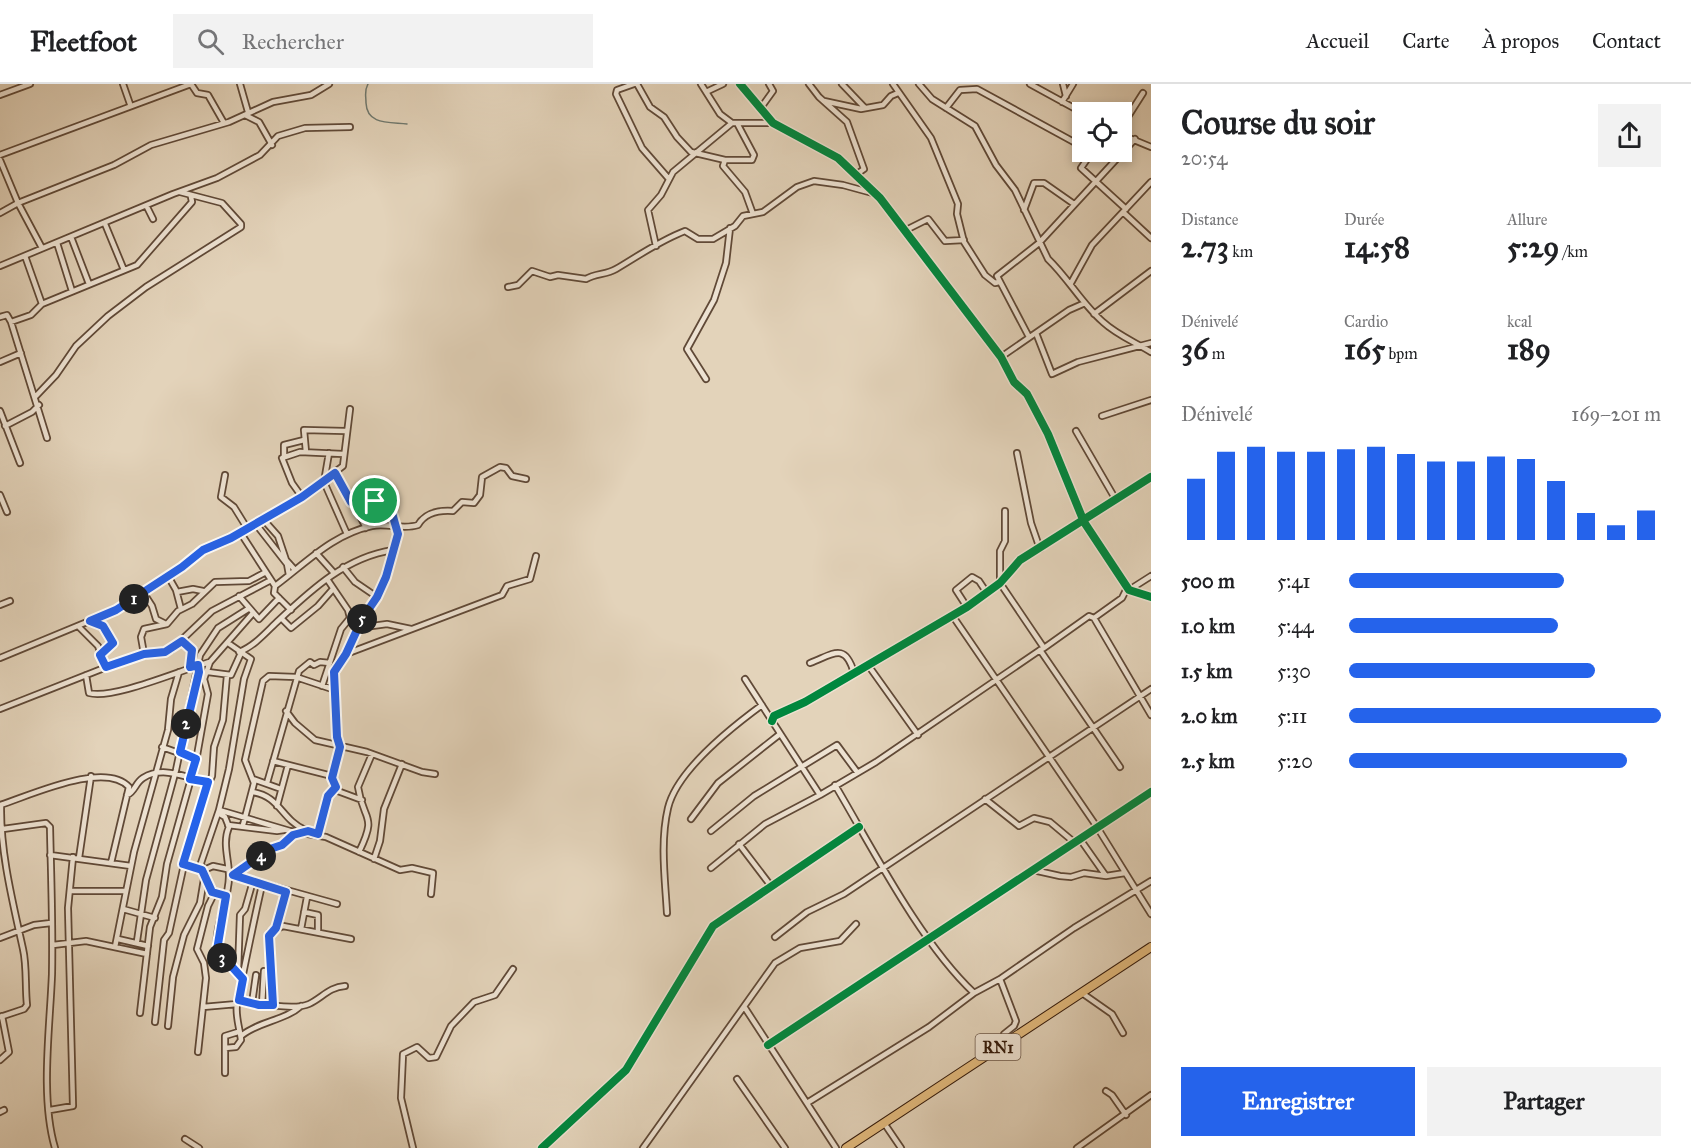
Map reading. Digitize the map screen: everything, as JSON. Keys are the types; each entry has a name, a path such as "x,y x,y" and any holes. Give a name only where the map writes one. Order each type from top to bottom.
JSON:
{"highway":[{"name":"RN1","path":"846,1148 1151,947"}],"street":[{"path":"0,95 30,84"},
{"path":"123,84 130,104"},
{"path":"166,93 172,84"},
{"path":"0,154 130,104 191,84 197,93 208,95 224,123"},
{"path":"240,84 246,114 259,122 272,145"},
{"path":"0,213 18,202 114,165 151,145 224,123 273,102 311,95 329,84"},
{"path":"669,179 642,147 624,115 616,94 617,90 636,84 650,107 664,117 676,136 695,155 724,160 750,161 754,157 738,125"},
{"path":"701,84 720,114 732,123 738,125 773,123"},
{"path":"706,92 723,84"},
{"path":"740,84 773,123 838,158 857,174 906,230 1001,357 1014,382 1027,394 1048,434 1084,522 1128,589 1151,597"},
{"path":"760,109 773,91 769,84"},
{"path":"809,84 847,122 864,169 857,174"},
{"path":"842,84 865,108"},
{"path":"893,84 927,132 942,161 958,204 957,214 964,240 988,278 995,283 999,282"},
{"path":"919,84 932,99 975,126 996,165 1015,190 1048,259 1057,266 1094,314 1113,330 1151,352"},
{"path":"1030,84 1072,107"},
{"path":"1063,84 1066,96"},
{"path":"1062,102 1073,84"},
{"path":"946,108 960,90 975,86 1072,141"},
{"path":"824,101 865,108 883,105 898,93"},
{"path":"1132,110 1143,93"},
{"path":"656,246 647,212 661,195 673,172 732,123"},
{"path":"0,266 237,168 272,145 278,136 305,128 350,127"},
{"path":"1132,138 1151,147"},
{"path":"1029,337 999,282 998,275 1039,243 1135,139"},
{"path":"0,160 18,202 42,248"},
{"path":"724,160 723,166 745,192 753,214"},
{"path":"1085,162 1081,166 1151,238"},
{"path":"508,288 518,285 531,271 549,276 586,279 595,273 616,269 685,231 702,240 713,239 743,216 764,212 796,187 814,181 843,184 876,194"},
{"path":"1071,283 1092,245 1151,182"},
{"path":"1024,211 1034,183 1048,186 1074,204"},
{"path":"1144,191 1151,196"},
{"path":"36,396 56,375 76,346 108,316 146,287 241,227 241,224 222,203 191,197 180,192"},
{"path":"11,322 28,316 42,304 140,262 192,202 191,197"},
{"path":"147,207 153,219"},
{"path":"906,230 928,219 945,241 964,240"},
{"path":"105,224 124,270"},
{"path":"706,380 687,349 690,339 701,327 714,300 726,263 730,228"},
{"path":"71,237 88,285"},
{"path":"57,243 72,291"},
{"path":"25,256 42,304"},
{"path":"1094,314 1149,273 1151,280"},
{"path":"1001,357 1085,303"},
{"path":"0,317 8,315 11,322 39,405 47,438"},
{"path":"1036,333 1052,374 1078,362 1151,343"},
{"path":"0,362 17,357 21,353"},
{"path":"1102,416 1151,400"},
{"path":"5,426 32,412 39,405"},
{"path":"0,658 116,610 203,550 240,532 324,482 343,466 345,431 350,409"},
{"path":"0,415 20,463"},
{"path":"306,452 303,433 306,429 345,431"},
{"path":"1076,431 1116,500"},
{"path":"302,497 290,480 283,462 282,449 284,445 304,440"},
{"path":"284,457 306,452 343,454"},
{"path":"329,453 324,482 346,534"},
{"path":"1017,453 1031,523 1040,549"},
{"path":"275,586 316,553 346,534 366,528 417,526 423,517 435,512 453,511 462,502 474,503 480,495 482,477 502,466 512,476 526,479"},
{"path":"335,473 366,528"},
{"path":"225,475 221,497 234,507 247,528"},
{"path":"768,715 776,715 805,702 967,607 1000,583 1020,560 1084,522 1151,477"},
{"path":"0,495 7,512"},
{"path":"318,834 328,796 336,787 332,776 340,747 337,737 334,672 377,597 398,534 390,506 382,501 353,502"},
{"path":"1005,511 1005,541 1000,551 1000,583 1120,766"},
{"path":"262,518 278,536 286,560 295,570"},
{"path":"255,523 287,564 289,575"},
{"path":"240,532 275,586 274,593 291,610"},
{"path":"208,672 231,675 240,653 261,638 334,573 369,554 393,550"},
{"path":"316,553 334,573"},
{"path":"346,654 502,595 507,586 529,580 536,556"},
{"path":"343,567 356,582 377,597"},
{"path":"144,654 143,631 166,624 218,580 249,581 266,572"},
{"path":"168,576 177,592 181,609"},
{"path":"1094,618 1122,598 1128,589 1151,576"},
{"path":"967,607 956,590 972,577 979,581 987,593"},
{"path":"322,686 341,629 350,616 327,579"},
{"path":"0,709 106,667 144,654 165,652 182,641 207,615 271,580"},
{"path":"281,618 291,628 318,606 333,589"},
{"path":"177,592 204,591"},
{"path":"143,592 152,606 156,619 166,624"},
{"path":"239,596 248,609 260,619 279,598"},
{"path":"0,605 10,601"},
{"path":"137,941 139,912 180,752 200,655 214,632 248,609"},
{"path":"140,1012 150,927 155,918 196,759 208,694 204,681 210,662 253,613"},
{"path":"952,615 1097,827 1151,914"},
{"path":"711,868 775,817 820,795 918,735 1089,616 1094,618 1151,715"},
{"path":"90,621 103,626 113,643 100,655"},
{"path":"359,625 365,627 387,624 414,629"},
{"path":"78,626 98,646 106,667"},
{"path":"182,641 192,650 190,667"},
{"path":"226,896 212,892 204,878 201,863 218,812 244,679 251,659 228,643"},
{"path":"810,663 832,652 843,654 850,660 854,673"},
{"path":"86,675 89,693 99,695 147,684 190,667 210,662"},
{"path":"267,783 296,677 305,664 330,663"},
{"path":"868,665 918,735"},
{"path":"115,947 125,891 179,672"},
{"path":"155,1022 162,950 172,922 183,864 208,782 212,777 214,747 223,722 228,675"},
{"path":"243,825 253,779 245,760 262,683 269,676 296,677 335,690"},
{"path":"745,678 820,795"},
{"path":"775,937 807,912 844,894 1092,726 1151,689"},
{"path":"667,913 663,839 668,806 679,781 735,725 762,705"},
{"path":"286,711 313,739 372,754 435,774"},
{"path":"772,721 776,715"},
{"path":"691,819 718,783 780,734"},
{"path":"711,831 754,796 837,745 857,772"},
{"path":"162,747 196,759"},
{"path":"359,852 368,835 370,819 358,788 372,754"},
{"path":"273,761 332,776"},
{"path":"374,859 380,841 384,809 402,764"},
{"path":"277,806 288,765"},
{"path":"127,795 134,791 141,779 156,771 208,782"},
{"path":"80,858 91,776"},
{"path":"0,1060 9,1052 1,1016 24,1009 27,1005 23,950 2,849 3,829 0,805 91,776 127,784 129,787 111,863"},
{"path":"253,779 281,789"},
{"path":"835,785 929,938 951,970 974,993"},
{"path":"335,790 362,800"},
{"path":"252,792 268,795 305,832"},
{"path":"768,1045 1151,792"},
{"path":"986,799 1019,826 1034,818 1050,822 1078,841 1106,876"},
{"path":"218,812 287,830 318,834 400,870 412,868 433,873 431,894"},
{"path":"218,812 224,816 228,825 224,837 230,873 217,950 243,979"},
{"path":"3,829 46,823 50,826 53,945 50,1110 55,1148"},
{"path":"228,825 243,825 277,831 287,830"},
{"path":"542,1148 626,1070 656,1025 709,931 771,886 860,827"},
{"path":"230,873 270,849 282,845 293,835 305,832"},
{"path":"209,839 224,837"},
{"path":"739,844 771,886"},
{"path":"51,855 131,866"},
{"path":"50,1110 73,1106 69,891 73,857"},
{"path":"183,864 202,870 213,867 262,885 336,904"},
{"path":"1033,870 1071,877 1084,873 1106,876 1125,873"},
{"path":"168,1026 177,961 185,932 200,903 204,878"},
{"path":"238,971 240,916 245,909 253,881"},
{"path":"807,1103 929,1027 974,993 1000,980 1074,927 1151,881"},
{"path":"225,1048 237,1046 240,1034 238,1002 248,941 262,885"},
{"path":"69,891 125,891"},
{"path":"198,1052 206,978 204,963 197,949 212,892"},
{"path":"273,1005 269,936 276,928 286,892"},
{"path":"301,929 307,897"},
{"path":"123,909 155,918"},
{"path":"304,912 318,915 318,933"},
{"path":"0,938 34,925 51,924"},
{"path":"643,1148 705,1058 745,1008 778,960 800,948 840,941 856,924"},
{"path":"276,928 283,926 351,939"},
{"path":"118,939 137,941 148,946"},
{"path":"53,945 69,945 86,941 133,953 147,954"},
{"path":"412,1148 401,1098 403,1054 417,1047 429,1058 436,1057 451,1026 474,1002 495,995 513,969"},
{"path":"262,1005 264,971"},
{"path":"252,1003 256,975"},
{"path":"1000,980 1016,1022 1004,1034 1005,1042"},
{"path":"203,1007 238,1002 301,1006 307,1005 335,987 345,986"},
{"path":"1082,993 1112,1014 1124,1033"},
{"path":"225,1072 226,1033 240,1034 262,1022 289,1015 301,1006"},
{"path":"745,1008 836,1148"},
{"path":"737,1079 785,1148"},
{"path":"1106,1091 1112,1095 1126,1115"},
{"path":"1077,1148 1151,1095"},
{"path":"883,1123 901,1148"},
{"path":"185,1139 199,1148"}],"waterway":[{"path":"368,84 366,103 370,115 380,121 407,124"}],"cycle path":[{"path":"740,84 773,123 838,158 880,198 1001,357 1014,382 1027,394 1048,434 1084,522 1129,590 1151,597"},
{"path":"772,721 774,716 805,702 967,607 1000,583 1020,560 1151,477"},
{"path":"768,1045 1151,792"},
{"path":"542,1148 626,1070 713,926 859,827"}],"route":[{"path":"335,473 351,502 375,501 382,501 390,506 398,534 386,577 377,597 362,619 343,660 334,672 337,737 340,747 332,774 335,790 328,796 318,834 308,831 293,835 282,845 270,849 233,875 286,892 276,928 269,934 273,1005 259,1005 239,1000 243,979 237,969 219,956 217,950 217,938 226,896 212,892 202,870 183,864 208,782 190,779 196,759 180,752 199,672 198,665 190,667 192,650 182,641 171,650 144,654 106,667 100,655 113,643 103,626 90,621 116,610 182,567 203,550 231,538 262,518 302,497 335,473"}]}
